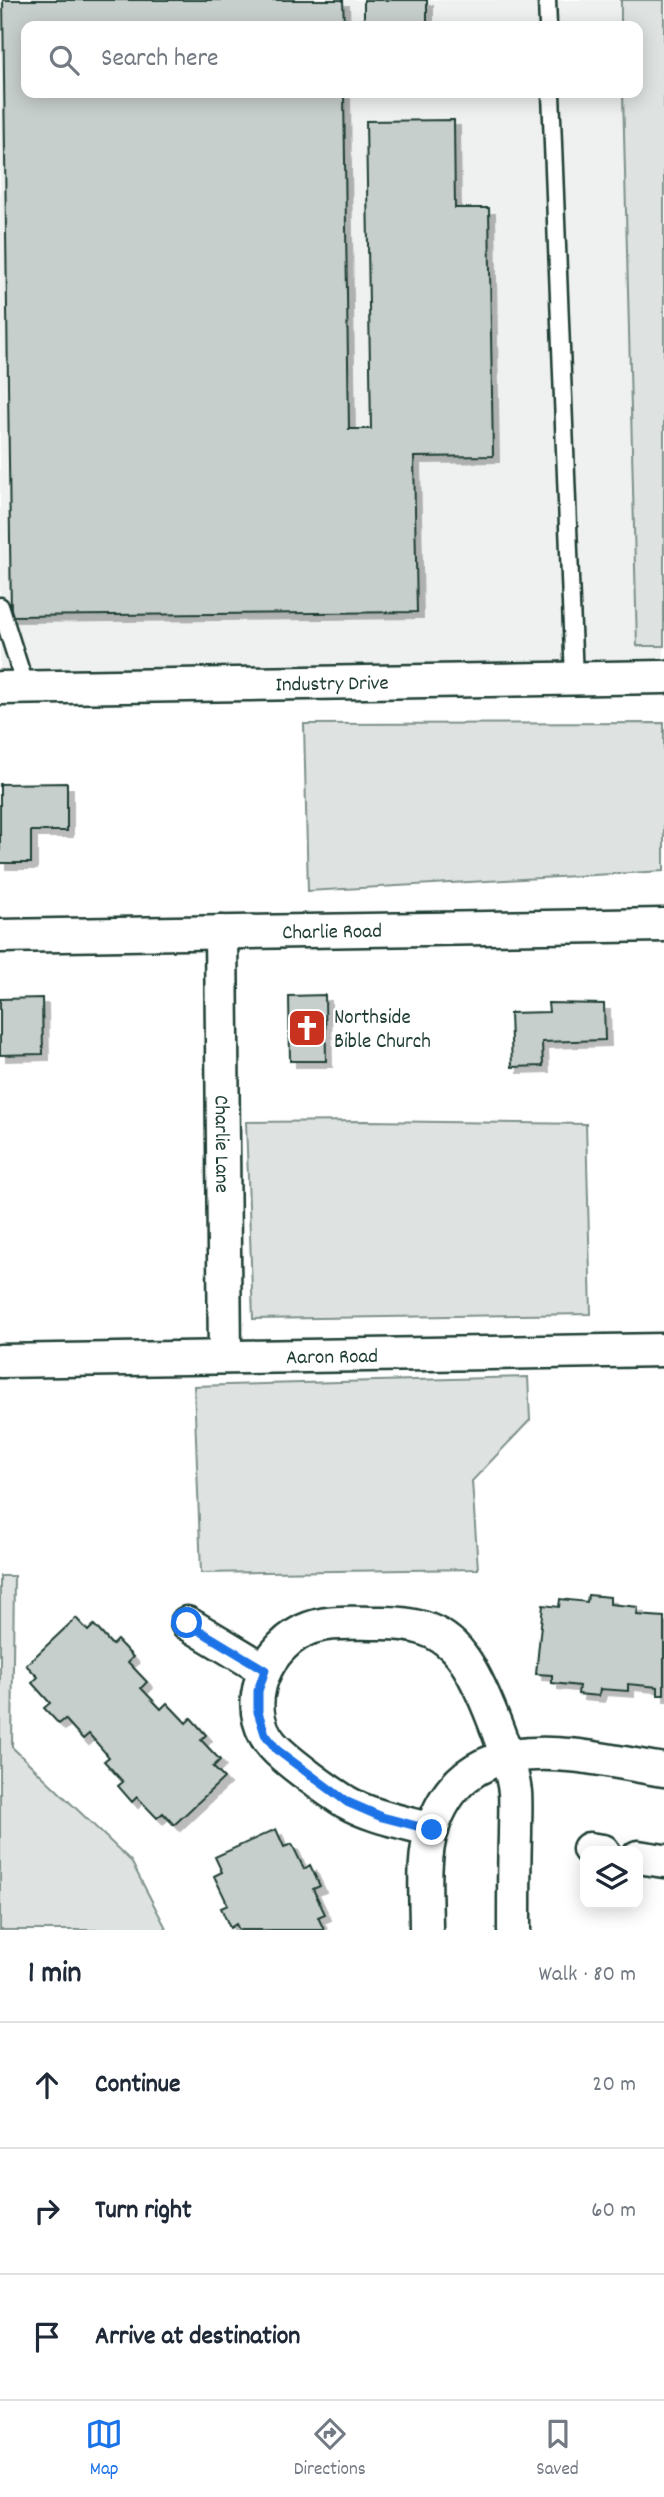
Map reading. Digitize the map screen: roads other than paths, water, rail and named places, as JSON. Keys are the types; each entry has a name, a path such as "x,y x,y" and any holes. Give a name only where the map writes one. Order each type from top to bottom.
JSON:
{"street":[{"name":"Industry Drive","path":"13,688 664,677"},
{"name":"Charlie Road","path":"0,936 664,925"},
{"name":"Charlie Lane","path":"221,932 225,1357"},
{"name":"Aaron Road","path":"0,1361 664,1350"},
{"path":"432,1830 382,1817 347,1802 277,1750 265,1734 258,1712 258,1691 265,1670 284,1644 304,1631 327,1623 405,1622 436,1633 460,1653 478,1681 515,1791 514,1930"},
{"path":"187,1623 265,1670"},
{"path":"426,1930 426,1869 432,1830 444,1802 460,1781 480,1767 505,1756 547,1752 664,1770"},
{"path":"643,1858 664,1861"}],"lane":[{"path":"547,0 548,21"},
{"path":"551,98 574,679"},
{"path":"0,606 13,688"}],"place":[{"name":"Northside Bible Church","path":"307,1028"}]}
